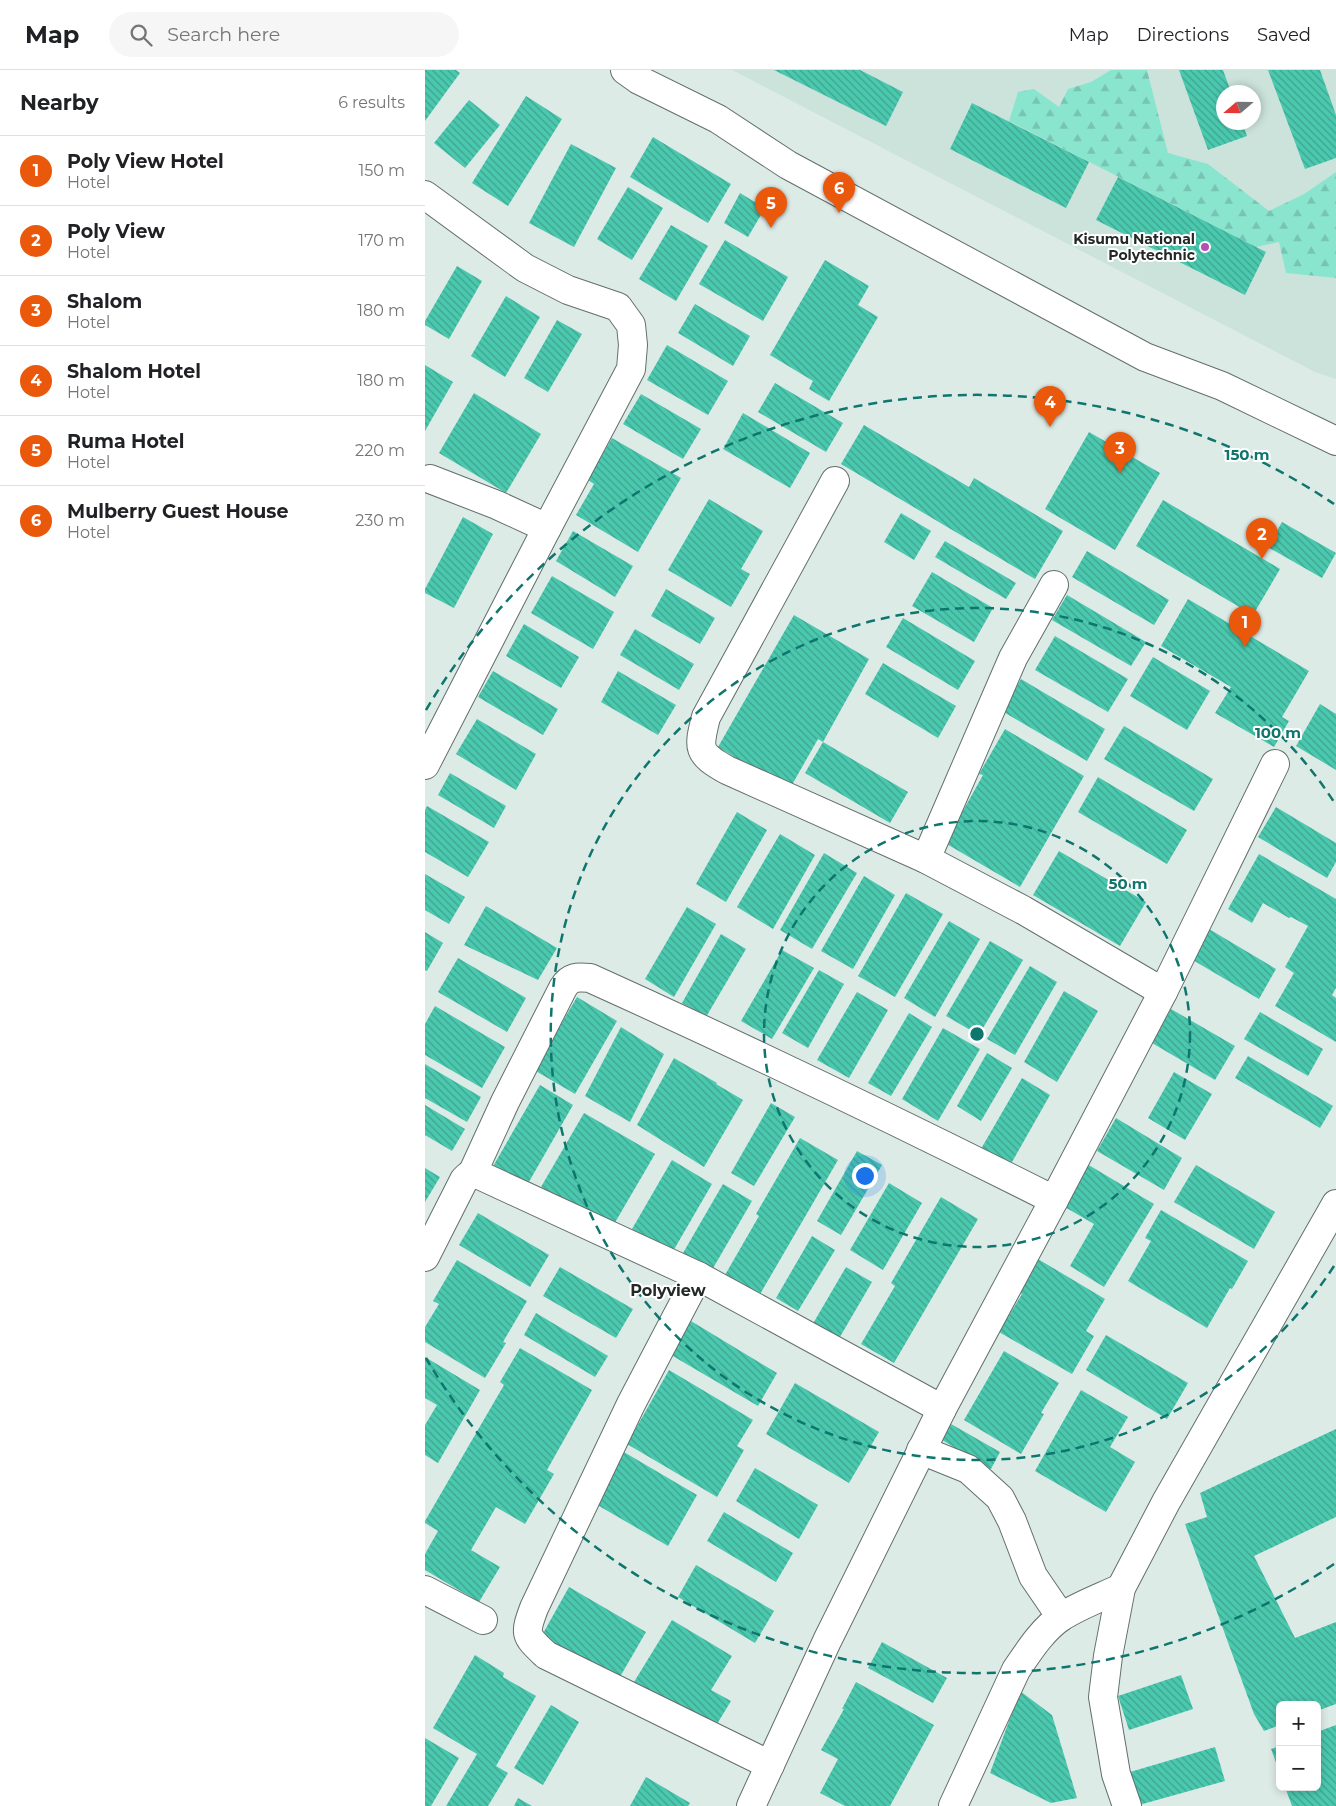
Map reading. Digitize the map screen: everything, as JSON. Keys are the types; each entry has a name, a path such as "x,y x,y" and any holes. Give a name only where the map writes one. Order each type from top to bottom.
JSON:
{"street":[{"path":"625,70 639,80 718,119 788,165 1145,356 1222,386 1336,441"},
{"path":"425,195 525,268 568,290 618,307 631,325 633,345 631,369 425,765"},
{"path":"430,479 497,505 547,528"},
{"path":"835,481 706,717 701,740 702,751 710,760 727,770 926,859 1023,910 1163,992"},
{"path":"926,859 1013,658 1054,585"},
{"path":"751,1806 827,1641 921,1450 1163,992 1275,764"},
{"path":"425,1257 464,1180 472,1174 505,1102 563,988 567,982 575,977 590,978 694,1025 897,1121 1054,1200"},
{"path":"472,1174 482,1176 698,1276 942,1409"},
{"path":"1127,1806 1116,1774 1103,1697 1108,1656 1121,1588 1166,1502 1336,1204"},
{"path":"698,1276 631,1404 534,1608 527,1628 529,1637 546,1654 770,1765"},
{"path":"921,1450 968,1469 1000,1498 1012,1521 1033,1576 1061,1617"},
{"path":"953,1806 1016,1670 1043,1633 1061,1617 1121,1588"},
{"path":"425,1590 483,1620"}],"shaded area":[{"name":"Kisumu National Polytechnic","path":"732,70 1336,70 1336,379 1315,372"}],"green space":[{"path":"1111,70 1147,70 1168,153 1208,164 1269,211 1304,194 1336,172 1336,278 1286,273 1279,242 1256,247 1009,121 1018,92 1034,89 1059,107 1068,89 1091,82"}],"building":[{"path":"425,70 456,70 460,73 425,121"},
{"path":"774,70 860,70 903,92 886,126"},
{"path":"1179,70 1223,70 1228,85 1216,85 1216,130 1245,130 1247,136 1208,150"},
{"path":"1268,70 1320,70 1336,115 1336,158 1305,169"},
{"path":"526,96 562,119 508,206 472,183"},
{"path":"469,100 500,125 465,168 434,143"},
{"path":"972,103 1089,162 1066,208 950,149"},
{"path":"653,137 731,184 708,223 630,177"},
{"path":"571,144 616,168 574,247 529,223"},
{"path":"1118,177 1266,252 1245,295 1096,220"},
{"path":"628,187 663,208 632,260 597,239"},
{"path":"740,193 765,208 748,237 724,223"},
{"path":"671,225 708,246 676,301 639,279"},
{"path":"725,240 788,277 763,321 699,284"},
{"path":"825,260 869,286 858,305 878,317 829,401 809,389 813,381 770,355"},
{"path":"457,266 482,281 449,339 425,325 425,321"},
{"path":"506,296 540,317 505,377 471,356"},
{"path":"695,304 750,336 733,366 678,333"},
{"path":"557,320 582,334 548,392 524,378"},
{"path":"667,345 728,381 708,415 647,380"},
{"path":"425,365 453,382 425,431"},
{"path":"775,383 843,423 826,452 758,412"},
{"path":"474,393 541,434 506,493 439,453"},
{"path":"641,394 701,429 683,459 623,424"},
{"path":"743,413 810,453 790,488 723,449"},
{"path":"864,425 969,487 974,478 1063,531 1035,579 841,464"},
{"path":"1089,432 1160,473 1115,550 1045,509"},
{"path":"612,438 681,478 638,552 576,515 594,484 588,480"},
{"path":"709,499 763,531 741,569 750,574 731,607 668,570"},
{"path":"1163,500 1280,569 1253,615 1136,546"},
{"path":"901,513 931,531 914,560 884,542"},
{"path":"463,517 493,534 454,608 425,593 425,589"},
{"path":"1282,522 1336,553 1322,578 1268,547"},
{"path":"573,531 633,566 615,597 556,561"},
{"path":"945,541 1016,583 1006,599 935,557"},
{"path":"1087,551 1169,600 1154,625 1072,577"},
{"path":"932,572 993,608 974,642 912,606"},
{"path":"552,576 614,612 593,649 531,613"},
{"path":"666,589 715,618 700,644 651,616"},
{"path":"1067,595 1146,642 1131,666 1052,620"},
{"path":"1188,599 1309,671 1282,717 1289,721 1274,747 1215,713 1231,687 1161,646"},
{"path":"794,615 869,659 823,742 818,739 789,790 718,747"},
{"path":"903,618 975,661 958,690 886,647"},
{"path":"524,624 579,657 561,688 506,656"},
{"path":"635,629 694,664 679,690 620,655"},
{"path":"1055,636 1128,679 1108,712 1035,670"},
{"path":"1153,657 1210,691 1187,730 1130,696"},
{"path":"883,663 956,706 938,738 865,694"},
{"path":"493,671 558,709 543,735 478,697"},
{"path":"618,671 676,705 658,735 601,702"},
{"path":"1021,679 1105,729 1087,761 1002,711"},
{"path":"1320,704 1336,714 1336,770 1296,746"},
{"path":"477,719 536,754 516,790 456,754"},
{"path":"1124,726 1213,779 1194,811 1104,759"},
{"path":"1005,729 1084,776 1020,887 945,843 983,775 979,774"},
{"path":"823,742 908,792 890,823 805,773"},
{"path":"450,773 506,806 494,828 438,795"},
{"path":"1098,777 1187,830 1167,864 1078,812"},
{"path":"427,806 489,842 468,877 425,852 425,810"},
{"path":"1276,807 1336,843 1336,862 1327,878 1258,837"},
{"path":"737,812 767,830 726,902 696,884"},
{"path":"780,834 815,855 773,929 737,907"},
{"path":"1059,851 1146,902 1120,946 1033,895"},
{"path":"824,853 857,873 812,949 780,930"},
{"path":"1259,854 1336,899 1336,988 1332,995 1336,998 1336,1042 1275,1006 1294,973 1285,967 1308,926 1291,917 1289,918 1263,903 1252,923 1228,909"},
{"path":"425,874 465,897 449,924 425,910"},
{"path":"864,876 895,895 853,969 821,951"},
{"path":"906,893 943,914 895,997 858,976"},
{"path":"486,906 557,948 538,980 464,945"},
{"path":"687,907 716,924 674,997 645,979"},
{"path":"949,921 980,939 935,1017 904,998"},
{"path":"1209,929 1276,969 1259,999 1191,959"},
{"path":"425,932 443,943 427,971 425,970"},
{"path":"721,934 746,949 706,1017 682,1003"},
{"path":"990,941 1023,960 979,1035 946,1016"},
{"path":"782,950 814,968 772,1039 741,1021"},
{"path":"458,958 526,998 507,1032 438,992"},
{"path":"1030,966 1057,982 1015,1055 987,1039"},
{"path":"819,970 844,984 808,1048 782,1033"},
{"path":"1064,991 1098,1011 1057,1082 1024,1062"},
{"path":"857,992 888,1010 849,1078 817,1060"},
{"path":"577,997 617,1021 575,1094 534,1070"},
{"path":"435,1006 505,1047 482,1088 425,1055 425,1024"},
{"path":"1171,1009 1235,1046 1215,1080 1152,1043"},
{"path":"1260,1012 1323,1049 1308,1076 1244,1039"},
{"path":"909,1013 932,1027 891,1096 868,1083"},
{"path":"621,1027 664,1054 630,1122 585,1096"},
{"path":"943,1028 980,1049 938,1121 902,1099"},
{"path":"987,1053 1012,1068 981,1121 957,1106"},
{"path":"1248,1056 1333,1106 1320,1128 1235,1078"},
{"path":"674,1058 743,1100 704,1167 637,1125"},
{"path":"425,1064 481,1097 467,1122 425,1098"},
{"path":"1174,1072 1212,1094 1185,1140 1148,1118"},
{"path":"1022,1078 1050,1095 1007,1171 978,1154"},
{"path":"540,1085 573,1105 526,1187 492,1168"},
{"path":"771,1103 795,1117 754,1186 731,1173"},
{"path":"425,1105 465,1129 452,1151 425,1135"},
{"path":"584,1113 655,1154 613,1226 541,1187"},
{"path":"1116,1118 1182,1158 1164,1190 1097,1151"},
{"path":"800,1138 838,1160 759,1296 725,1275 759,1216 756,1214"},
{"path":"857,1151 882,1165 841,1235 817,1221"},
{"path":"672,1160 712,1184 672,1253 632,1229"},
{"path":"1087,1164 1154,1204 1104,1287 1070,1266 1094,1224 1063,1206"},
{"path":"1196,1165 1275,1212 1254,1249 1174,1202"},
{"path":"425,1168 440,1177 425,1202"},
{"path":"889,1183 922,1203 883,1270 850,1250"},
{"path":"723,1184 752,1201 712,1270 683,1253"},
{"path":"941,1197 978,1219 894,1363 861,1344 895,1286 891,1283"},
{"path":"1161,1210 1248,1261 1207,1328 1128,1281 1151,1241 1145,1238"},
{"path":"478,1213 549,1255 530,1287 459,1245"},
{"path":"812,1236 835,1250 798,1311 776,1298"},
{"path":"1038,1259 1105,1299 1086,1331 1094,1336 1072,1374 999,1332 1022,1294 1019,1292"},
{"path":"457,1260 527,1301 503,1342 506,1343 485,1378 425,1342 425,1327 439,1304 433,1301"},
{"path":"560,1267 633,1309 616,1338 543,1296"},
{"path":"846,1267 872,1282 837,1342 811,1327"},
{"path":"536,1313 608,1356 595,1377 524,1335"},
{"path":"686,1318 777,1373 758,1406 666,1352"},
{"path":"1106,1335 1188,1383 1167,1419 1086,1370"},
{"path":"520,1348 592,1390 547,1470 554,1474 525,1524 496,1507 471,1550 500,1567 479,1602 425,1570 425,1554 438,1531 425,1523 425,1521 504,1385 500,1382"},
{"path":"1004,1351 1059,1383 1041,1413 1044,1414 1021,1454 964,1420"},
{"path":"425,1357 480,1390 438,1463 425,1455 425,1425 437,1405 425,1398"},
{"path":"669,1370 753,1420 737,1446 744,1450 717,1497 627,1444"},
{"path":"795,1383 879,1432 849,1483 766,1434"},
{"path":"1081,1390 1128,1417 1110,1447 1135,1462 1106,1512 1035,1471"},
{"path":"951,1424 1000,1452 991,1469 942,1440"},
{"path":"1336,1429 1336,1517 1254,1556 1295,1638 1336,1622 1336,1704 1321,1710 1321,1701 1276,1701 1276,1726 1264,1731 1254,1714 1185,1524 1207,1517 1200,1493"},
{"path":"617,1448 697,1495 668,1546 587,1499"},
{"path":"755,1468 818,1505 799,1539 736,1501"},
{"path":"724,1512 793,1553 776,1582 707,1541"},
{"path":"696,1565 774,1611 755,1643 678,1597"},
{"path":"569,1587 646,1632 617,1682 541,1637"},
{"path":"672,1620 732,1656 711,1690 731,1701 714,1729 634,1682"},
{"path":"882,1642 947,1678 933,1703 868,1668"},
{"path":"475,1655 504,1673 503,1677 536,1696 496,1766 508,1773 488,1806 446,1806 477,1754 433,1728"},
{"path":"1181,1675 1193,1709 1129,1730 1118,1696"},
{"path":"856,1682 934,1725 890,1806 845,1806 820,1793 838,1759 821,1750 844,1709 842,1709"},
{"path":"1020,1691 1052,1715 1077,1798 1051,1803 990,1773"},
{"path":"551,1705 579,1722 543,1785 514,1768"},
{"path":"1336,1725 1336,1806 1292,1806 1286,1791 1321,1791 1321,1731"},
{"path":"425,1738 459,1758 431,1806 425,1806"},
{"path":"1215,1747 1225,1781 1139,1805 1130,1772"},
{"path":"1276,1747 1276,1762 1271,1749"},
{"path":"646,1777 690,1803 688,1806 630,1806"},
{"path":"518,1798 532,1806 514,1806"}],"place":[{"name":"Mulberry Guest House","path":"839,213"},
{"name":"Ruma Hotel","path":"771,228"},
{"name":"Kisumu National Polytechnic","path":"1205,247"},
{"name":"Shalom Hotel","path":"1050,427"},
{"name":"Shalom","path":"1120,473"},
{"name":"Poly View","path":"1262,559"},
{"name":"Poly View Hotel","path":"1245,647"}],"district":[{"name":"Polyview","path":"668,1290"}]}
